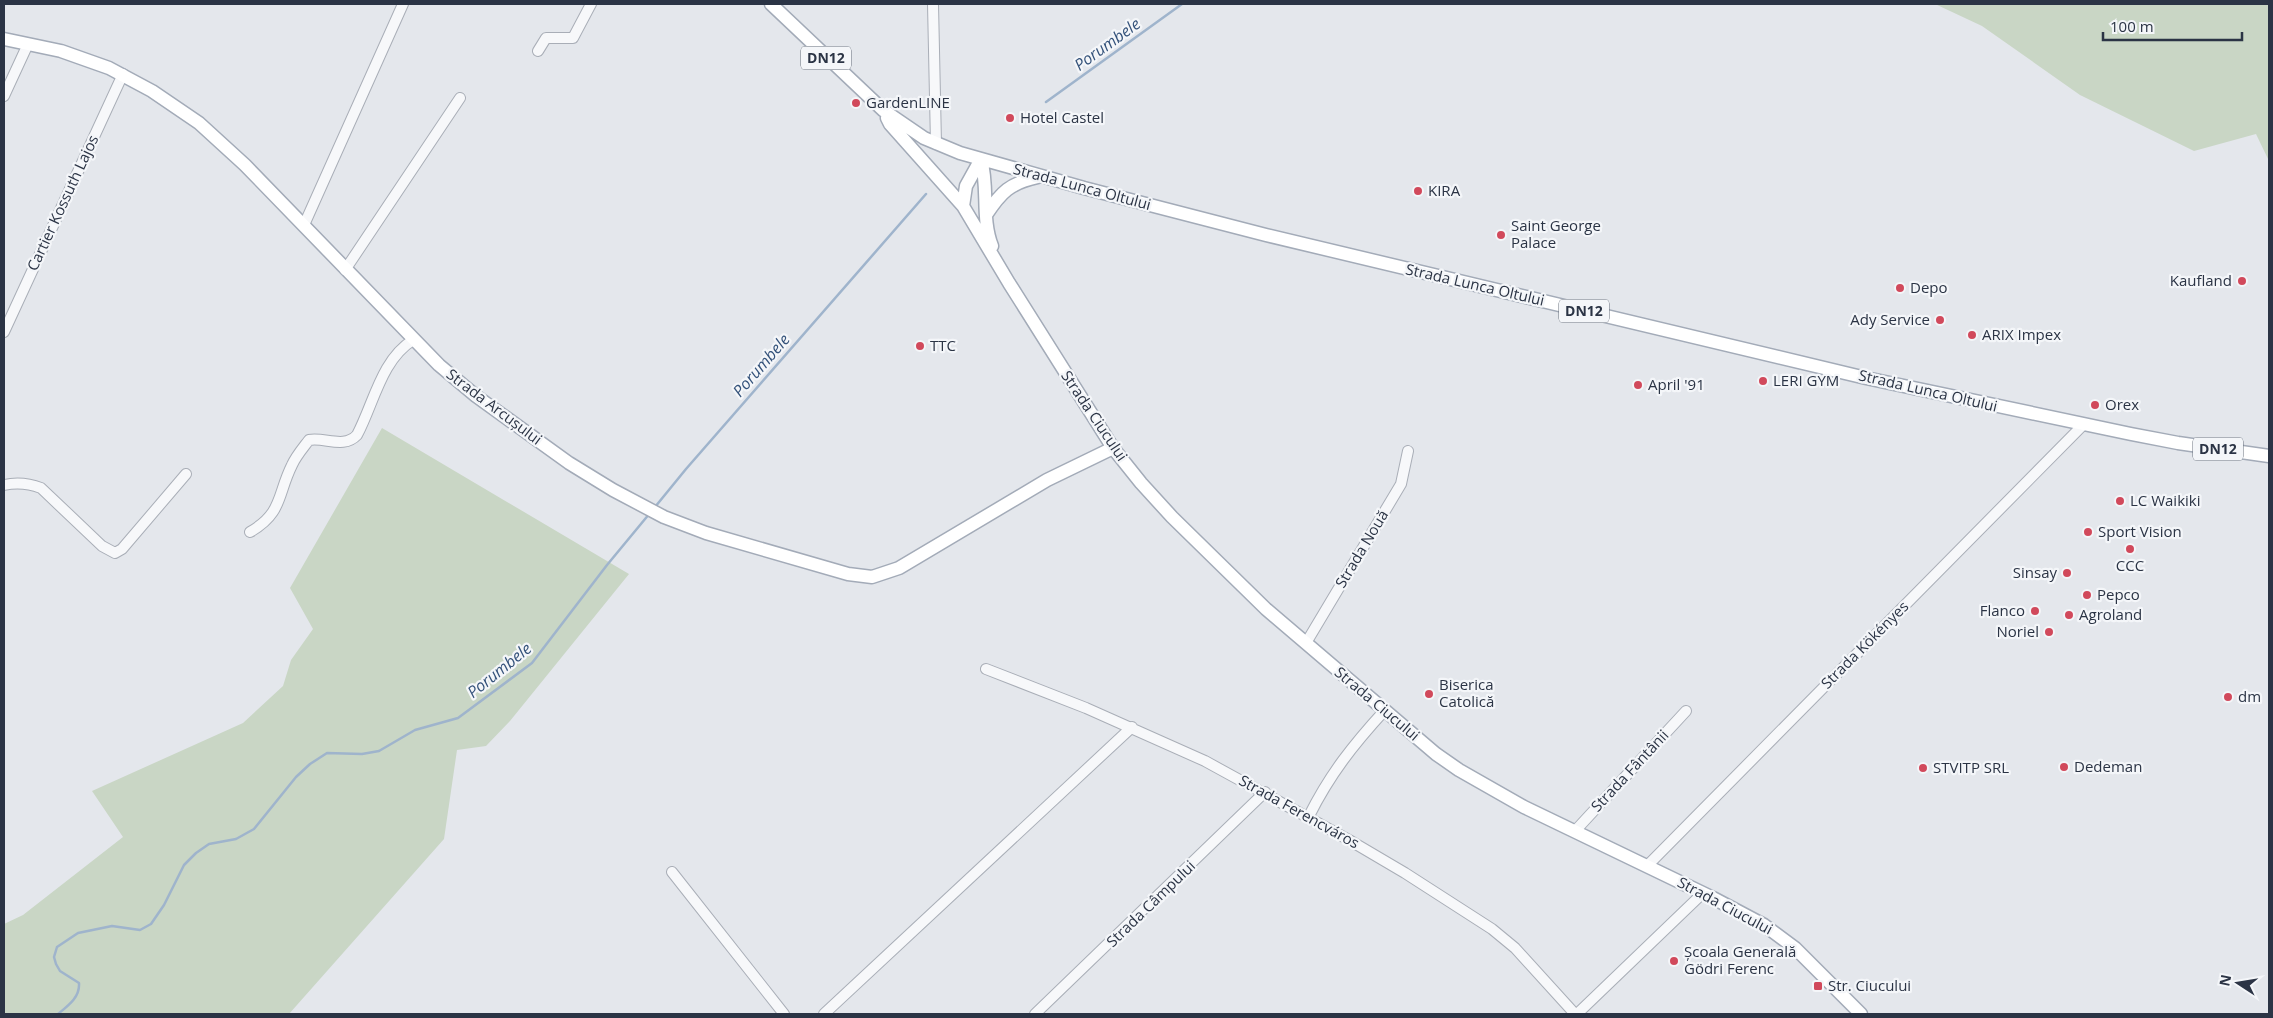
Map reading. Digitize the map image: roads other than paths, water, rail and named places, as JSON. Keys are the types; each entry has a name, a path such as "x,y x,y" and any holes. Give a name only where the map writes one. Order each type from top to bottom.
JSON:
{"main road":[{"name":"DN12","path":"771,4 883,110"},
{"name":"Strada Arcușului","path":"4,39 76,56 123,74 152,91 199,124 246,165 438,365 476,396 569,462 646,509 706,533 848,574 872,577 899,568 1047,480 1113,448"},
{"name":"Strada Lunca Oltului","path":"883,110 910,130 936,144 981,160 1416,272 1866,378 2083,425 2178,443 2265,453"},
{"path":"883,110 890,124 963,206 1000,269"},
{"path":"963,206 966,186 981,160"},
{"path":"981,160 986,191 988,237 1000,269"},
{"path":"986,215 996,200 1012,184 1040,176"},
{"name":"Strada Ciucului","path":"1000,269 1113,448 1172,517 1259,602 1306,644 1459,770 1524,807 1703,893 1764,925 1785,939 1861,1014"}],"street":[{"path":"304,226 403,4"},
{"path":"538,51 546,38 573,38 591,4"},
{"path":"933,4 936,144"},
{"path":"4,96 28,44"},
{"name":"Cartier Kossuth Lajos","path":"4,332 123,74"},
{"path":"345,270 460,98"},
{"path":"250,532 263,524 272,515 292,465 309,440 318,438 344,442 352,440 357,435 392,359 402,347 414,340"},
{"name":"Strada Kökényes","path":"1647,866 2083,425"},
{"name":"Strada Nouă","path":"1306,644 1401,484 1408,451"},
{"path":"4,485 14,482 28,483 41,488 102,546 115,553 122,549 186,474"},
{"name":"Strada Ferencváros","path":"986,669 1132,728 1210,763 1309,816 1405,872 1492,929 1515,948 1576,1014"},
{"path":"1309,816 1331,774 1348,751 1384,710"},
{"name":"Strada Fântânii","path":"1575,831 1686,711"},
{"path":"824,1014 1132,728"},
{"name":"Strada Câmpului","path":"1035,1014 1265,792"},
{"path":"672,872 784,1014"},
{"path":"1576,1014 1703,893"}],"waterway":[{"name":"Porumbele","path":"1046,102 1182,4"},
{"name":"Porumbele","path":"655,507 926,194"},
{"name":"Porumbele","path":"58,1014 76,997 79,983 60,971 54,957 57,947 78,933 112,926 140,930 151,924 164,905 184,865 196,853 209,844 236,839 254,829 296,777 310,764 327,753 362,754 379,751 415,730 458,718 532,663 607,565 650,513"}],"place":[{"name":"GardenLINE","path":"856,103"},
{"name":"Hotel Castel","path":"1010,118"},
{"name":"KIRA","path":"1418,191"},
{"name":"Saint George Palace","path":"1501,235"},
{"name":"Kaufland","path":"2242,281"},
{"name":"Depo","path":"1900,288"},
{"name":"Ady Service","path":"1940,320"},
{"name":"ARIX Impex","path":"1972,335"},
{"name":"TTC","path":"920,346"},
{"name":"LERI GYM","path":"1763,381"},
{"name":"April '91","path":"1638,385"},
{"name":"Orex","path":"2095,405"},
{"name":"LC Waikiki","path":"2120,501"},
{"name":"Sport Vision","path":"2088,532"},
{"name":"CCC","path":"2130,549"},
{"name":"Sinsay","path":"2067,573"},
{"name":"Pepco","path":"2087,595"},
{"name":"Flanco","path":"2035,611"},
{"name":"Agroland","path":"2069,615"},
{"name":"Noriel","path":"2049,632"},
{"name":"Biserica Catolică","path":"1429,694"},
{"name":"dm","path":"2228,697"},
{"name":"Dedeman","path":"2064,767"},
{"name":"STVITP SRL","path":"1923,768"},
{"name":"Școala Generală Gödri Ferenc","path":"1674,961"},
{"name":"Str. Ciucului","path":"1818,986"}]}
